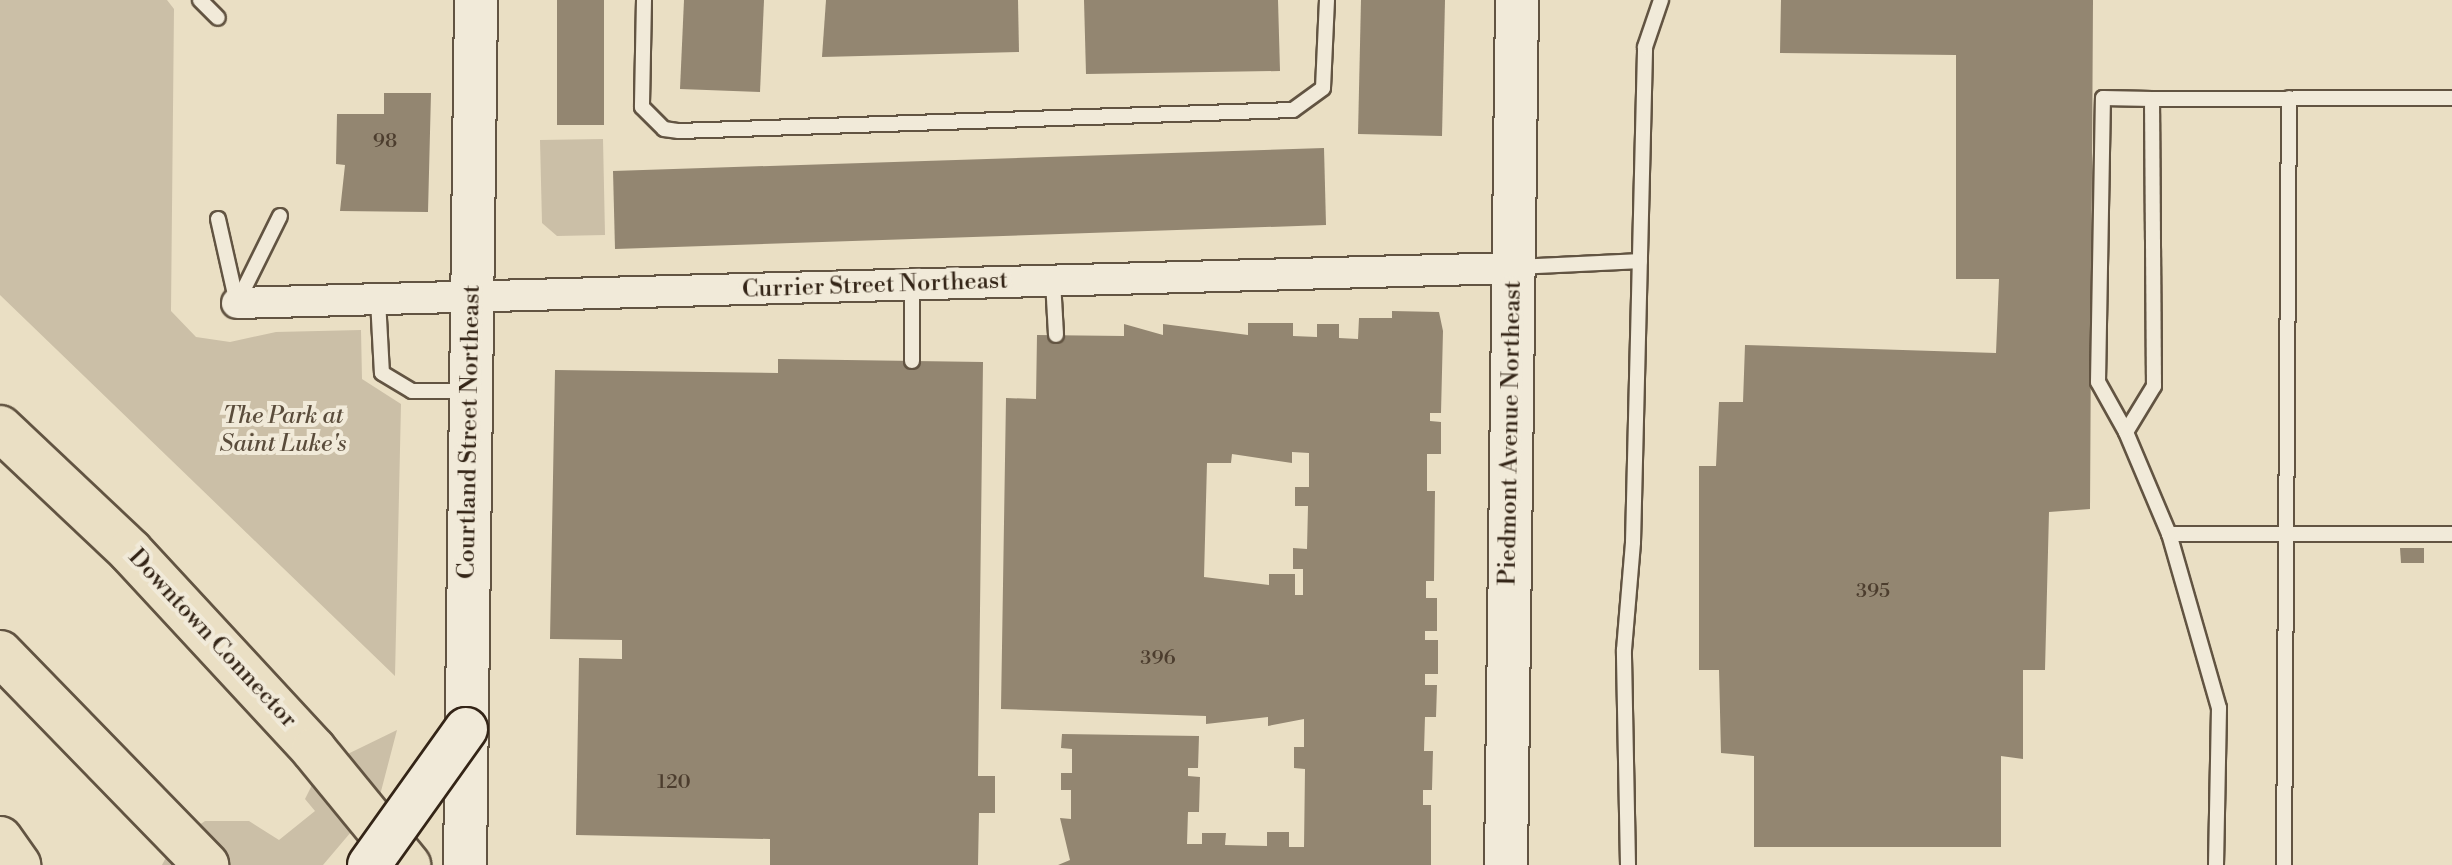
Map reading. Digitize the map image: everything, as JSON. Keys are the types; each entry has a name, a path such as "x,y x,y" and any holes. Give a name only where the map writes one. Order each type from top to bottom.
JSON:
{"highway":[{"name":"Downtown Connector","path":"0,428 130,551 314,750 408,865"},
{"path":"0,653 206,865"},
{"path":"0,839 18,865"}],"main road":[{"name":"Courtland Street Northeast","path":"465,865 476,0"},
{"name":"Piedmont Avenue Northeast","path":"1506,865 1517,0"},
{"path":"369,865 466,729"}],"street":[{"name":"Currier Street Northeast","path":"237,303 1514,268"}],"lane":[{"path":"200,0 218,18"},
{"path":"644,0 642,107 664,129 679,131 1293,110 1323,88 1327,0"},
{"path":"1628,865 1624,650 1640,261 1645,47 1661,0"},
{"path":"2216,865 2219,708 2169,534 2126,432 2098,382 2103,98 2452,98"},
{"path":"2284,865 2289,98"},
{"path":"2126,432 2154,386 2152,99"},
{"path":"237,303 280,216"},
{"path":"218,219 237,303"},
{"path":"1514,268 1640,261"},
{"path":"1053,281 1056,335"},
{"path":"912,285 912,361"},
{"path":"378,300 382,373 412,391 471,391"},
{"path":"2169,534 2452,534"}],"green space":[{"name":"The Park at Saint Luke's","path":"0,0 167,0 174,9 171,311 196,337 230,342 276,332 361,330 362,379 401,404 395,676 0,295"},
{"path":"603,139 605,235 557,236 542,223 540,140"},
{"path":"397,730 379,799 323,865 162,865 174,842 205,821 249,821 279,840 315,811 305,799 321,767"}],"building":[{"path":"557,0 604,0 604,125 557,125"},
{"path":"684,0 764,0 760,92 680,89"},
{"path":"826,0 1018,0 1019,52 822,57"},
{"path":"1084,0 1278,0 1280,71 1086,74"},
{"path":"1361,0 1445,0 1442,136 1358,134"},
{"path":"1781,0 2093,0 2090,509 2049,512 2045,670 2023,670 2023,759 2001,756 2001,847 1754,847 1754,756 1721,753 1719,670 1699,670 1699,466 1716,466 1719,402 1743,402 1745,345 1996,353 1999,279 1956,279 1956,55 1780,53"},
{"path":"384,93 431,93 428,212 340,211 345,165 336,164 337,114 384,114"},
{"path":"1324,148 1326,225 615,249 613,171"},
{"path":"1392,311 1439,312 1443,331 1441,413 1430,413 1430,421 1441,422 1441,454 1427,454 1427,491 1435,491 1434,581 1426,581 1426,598 1437,598 1437,631 1425,631 1425,640 1438,640 1438,674 1425,674 1425,685 1437,685 1436,717 1425,717 1424,751 1433,751 1432,790 1423,790 1423,805 1431,805 1431,865 1058,865 1070,860 1060,818 1071,819 1071,790 1061,790 1061,773 1072,773 1072,749 1061,748 1062,734 1199,736 1198,768 1188,768 1188,776 1200,777 1199,812 1188,812 1187,844 1202,844 1202,833 1226,833 1225,845 1267,846 1267,832 1289,832 1289,847 1304,847 1305,769 1294,768 1294,747 1304,747 1304,719 1268,726 1268,717 1206,724 1206,716 1001,709 1006,398 1036,399 1037,335 1124,336 1124,324 1163,335 1163,324 1248,335 1248,323 1293,323 1293,336 1317,337 1317,324 1339,324 1339,338 1358,339 1359,318 1392,318","holes":["1292,452 1309,453 1309,487 1295,487 1295,506 1308,506 1307,549 1293,548 1293,569 1303,569 1303,595 1295,595 1295,574 1269,574 1269,585 1204,577 1207,463 1231,463 1232,454 1292,463"]},
{"path":"778,359 983,362 978,776 995,776 995,813 979,813 978,865 770,865 770,839 576,835 579,658 622,659 622,640 550,639 555,370 778,373"},
{"path":"2400,548 2424,548 2424,563 2401,563"}]}
